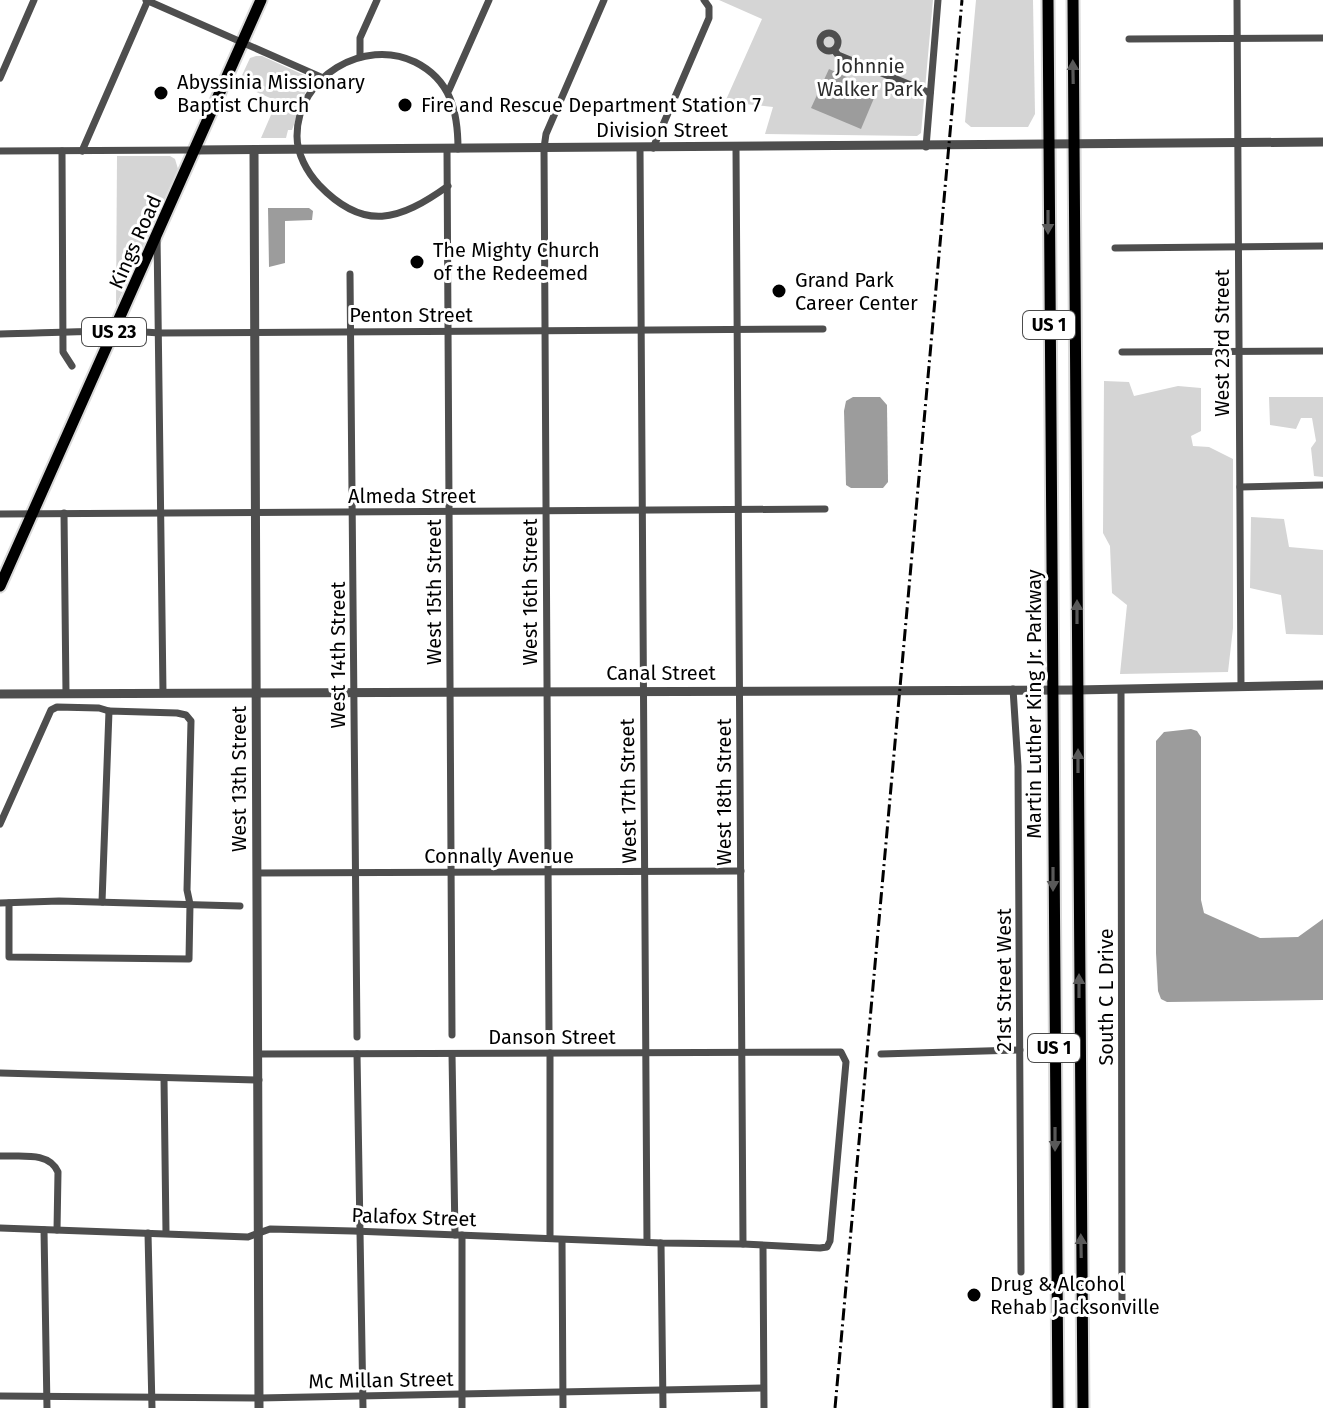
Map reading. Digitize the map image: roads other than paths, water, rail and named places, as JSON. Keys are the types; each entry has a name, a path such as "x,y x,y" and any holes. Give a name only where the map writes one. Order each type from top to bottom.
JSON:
{"main road":[{"name":"Kings Road","path":"0,586 261,0"},
{"name":"Martin Luther King Jr. Parkway","path":"1048,0 1058,1408"},
{"name":"US 1","path":"1073,0 1083,1408"}],"street":[{"path":"0,78 34,0"},
{"path":"82,151 147,0 323,78"},
{"path":"360,57 360,38 377,0"},
{"path":"449,90 489,0"},
{"name":"West 16th Street","path":"549,1036 544,148 546,134 604,0"},
{"path":"926,147 938,0"},
{"name":"West 23rd Street","path":"1237,0 1241,687"},
{"path":"653,148 709,18 706,4"},
{"path":"1129,39 1323,38"},
{"path":"834,50 838,55 930,93"},
{"path":"448,186 409,210 379,217 361,215 345,208 315,181 298,149 299,120 313,89 345,62 384,55 412,60 437,76 449,90 456,114 458,149"},
{"name":"Division Street","path":"0,151 1323,142"},
{"name":"West 17th Street","path":"640,148 647,1242"},
{"name":"West 18th Street","path":"736,148 743,1244"},
{"name":"West 15th Street","path":"447,149 452,1035"},
{"name":"West 13th Street","path":"254,150 259,1403"},
{"path":"62,151 63,352 72,366"},
{"path":"157,235 163,693"},
{"path":"1115,248 1323,246"},
{"name":"West 14th Street","path":"350,274 357,1037"},
{"name":"Penton Street","path":"0,334 823,329"},
{"path":"1122,352 1323,351"},
{"path":"1240,487 1323,485"},
{"name":"Almeda Street","path":"0,514 825,509"},
{"path":"64,513 66,694"},
{"name":"Canal Street","path":"0,694 1077,690 1323,685"},
{"name":"21st Street West","path":"1013,689 1018,766 1021,1272"},
{"name":"South C L Drive","path":"1121,689 1122,1306"},
{"path":"0,824 51,710 57,707 99,708 186,715 191,721 187,890 190,904 189,959 9,957 4,903 102,902 190,904 240,906"},
{"path":"102,902 109,711"},
{"name":"Connally Avenue","path":"258,873 741,871"},
{"path":"881,1054 1020,1050"},
{"name":"Danson Street","path":"259,1054 836,1051 845,1055 846,1062 827,1247"},
{"path":"550,1053 550,1237"},
{"path":"357,1054 363,1408"},
{"path":"452,1054 462,1408"},
{"path":"0,1073 259,1080"},
{"path":"164,1079 166,1233"},
{"path":"0,1156 44,1158 56,1166 57,1230"},
{"name":"Palafox Street","path":"0,1228 248,1237 270,1229 360,1231 827,1247"},
{"path":"44,1230 47,1408"},
{"path":"148,1233 152,1408"},
{"path":"562,1240 563,1408"},
{"path":"661,1243 663,1408"},
{"path":"763,1247 764,1408"},
{"name":"Mc Millan Street","path":"0,1396 151,1397 259,1403 363,1396 763,1388"}],"railway":[{"path":"835,1408 962,0"}],"place":[{"name":"Abyssinia Missionary Baptist Church","path":"161,93"},
{"name":"Fire and Rescue Department Station 7","path":"405,105"},
{"name":"The Mighty Church of the Redeemed","path":"417,262"},
{"name":"Grand Park Career Center","path":"779,291"},
{"name":"Drug & Alcohol Rehab Jacksonville","path":"974,1295"}],"park label":[{"name":"Johnnie Walker Park","path":"870,78"}]}
